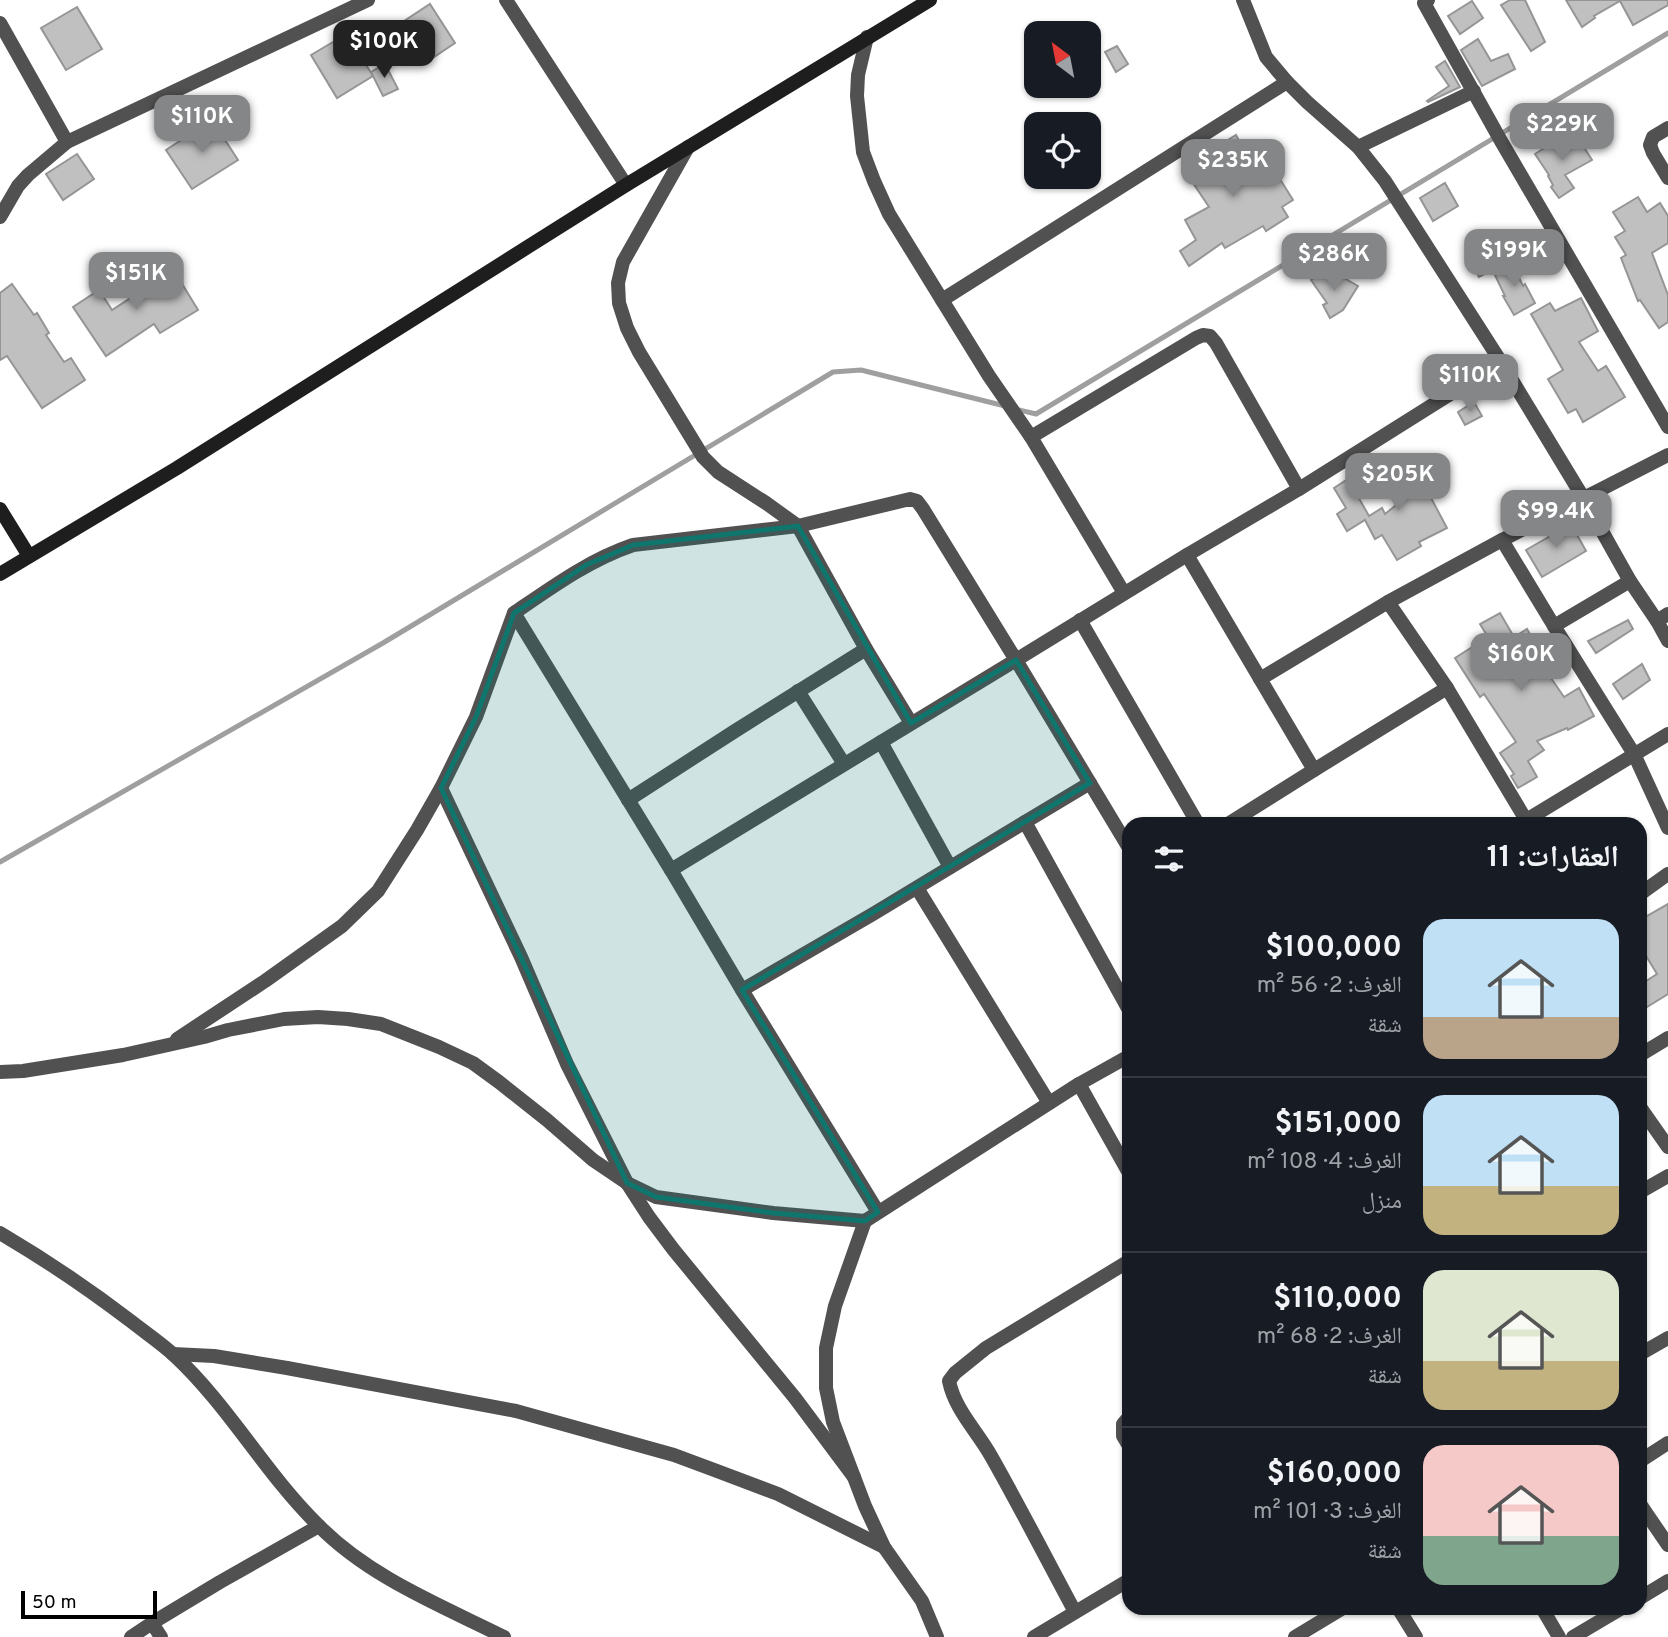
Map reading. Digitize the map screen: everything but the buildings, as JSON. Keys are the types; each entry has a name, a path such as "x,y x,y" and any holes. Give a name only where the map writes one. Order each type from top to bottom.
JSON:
{"street":[{"path":"506,0 626,185"},
{"path":"0,574 188,460 626,185 930,0"},
{"path":"1243,0 1266,57 1287,82 1358,147 1385,181 1501,362 1630,581 1662,617 1668,641"},
{"path":"1425,1 1508,153 1668,427"},
{"path":"0,218 27,175 67,142 362,2"},
{"path":"0,23 67,142"},
{"path":"867,37 858,75 857,96 863,152 874,181 890,214 942,300 1031,437 1124,593"},
{"path":"942,300 1287,82"},
{"path":"1358,147 1474,91"},
{"path":"1668,128 1653,137 1650,145 1668,178"},
{"path":"688,147 623,261 618,283 627,328 703,457 718,472 798,526 866,649 911,723"},
{"path":"1031,437 1196,338 1210,336 1299,489"},
{"path":"671,870 1299,489 1501,362"},
{"path":"1260,679 1388,602 1668,455"},
{"path":"167,1046 342,926 378,891 417,831 476,717 514,613 586,565 633,545 798,526 903,500 916,501 1122,836"},
{"path":"0,509 29,556"},
{"path":"1502,540 1634,754 1668,828"},
{"path":"1187,555 1314,770"},
{"path":"1554,626 1630,581"},
{"path":"1388,602 1447,688 1520,817"},
{"path":"514,613 878,1212"},
{"path":"1080,620 1194,817"},
{"path":"628,800 866,649"},
{"path":"1238,817 1447,688"},
{"path":"798,691 844,764"},
{"path":"1531,817 1668,734"},
{"path":"881,742 950,867"},
{"path":"742,990 1090,783"},
{"path":"441,788 521,957 563,1055 626,1183 673,1249 795,1398 854,1478"},
{"path":"1025,822 1122,997"},
{"path":"1647,889 1668,874"},
{"path":"917,888 1049,1103"},
{"path":"0,1072 78,1063 284,1019 318,1017 381,1024 472,1063 547,1120 593,1160 626,1183 656,1197 773,1213 865,1221"},
{"path":"1647,1051 1668,1038"},
{"path":"937,1637 922,1601 884,1546 833,1422 826,1388 826,1348 835,1306 865,1221 1079,1084 1122,1060"},
{"path":"1079,1084 1122,1161"},
{"path":"1647,1117 1668,1147"},
{"path":"1647,1188 1668,1175"},
{"path":"0,1233 45,1259 173,1354 224,1410 318,1526 360,1560 411,1591 504,1637"},
{"path":"1076,1612 990,1453 958,1404 949,1381 986,1348 1122,1265"},
{"path":"1647,1350 1668,1338"},
{"path":"173,1354 214,1356 287,1368 516,1411 674,1455 718,1471 778,1494 884,1546"},
{"path":"1647,1456 1668,1443"},
{"path":"1647,1514 1668,1545"},
{"path":"131,1637 318,1526"},
{"path":"1647,1594 1668,1581"},
{"path":"1034,1637 1122,1584"},
{"path":"1295,1637 1331,1615"},
{"path":"1402,1615 1416,1637"},
{"path":"1546,1615 1559,1637"},
{"path":"1573,1637 1610,1615"},
{"path":"152,1623 161,1637"}],"highlighted area":[{"path":"798,526 911,723 1016,660 1090,783 742,990 878,1212 865,1221 773,1213 656,1197 627,1183 441,788 476,717 514,613 586,565 633,545"}],"waterway":[{"path":"1015,409 1036,414 1668,33"},
{"path":"0,862 383,643 833,372 861,370 1005,406"}]}
